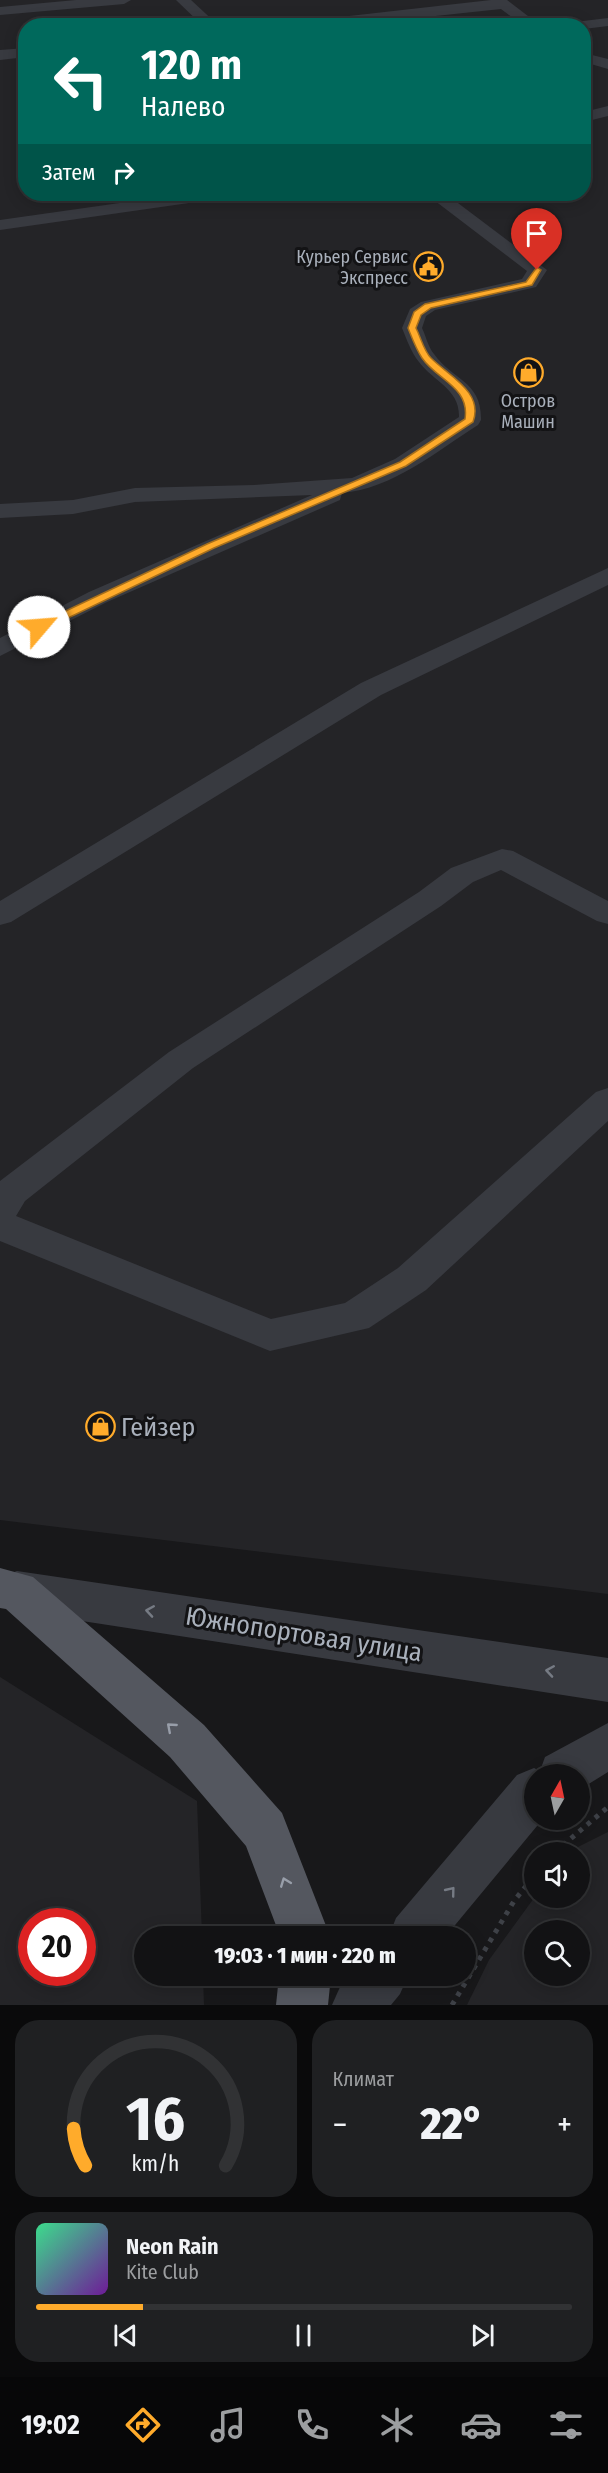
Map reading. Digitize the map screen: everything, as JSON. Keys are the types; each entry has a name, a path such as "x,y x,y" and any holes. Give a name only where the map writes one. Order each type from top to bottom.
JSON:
{"main road":[{"path":"9,1590 187,1741 265,1830 301,1926"},
{"path":"302,2005 304,1986"}],"street":[{"path":"0,11 124,0"},
{"path":"183,0 203,18"},
{"path":"364,18 501,2 523,18"},
{"path":"591,24 608,22"},
{"path":"0,55 18,53"},
{"path":"591,60 608,64"},
{"path":"591,115 608,111"},
{"path":"0,225 168,201"},
{"path":"0,648 98,597 403,464 470,420 472,406 466,394 425,357 412,328 417,313 428,306 529,283 537,270 444,201"},
{"path":"0,511 73,507 135,495 254,492 356,485"},
{"path":"0,915 371,689 608,575"},
{"path":"579,587 608,595"},
{"path":"0,1212 12,1191 181,1060 430,899 462,875 502,858 608,914"},
{"path":"0,1225 270,1335 355,1317 412,1279 608,1101"},
{"name":"Южнопортовая улица","path":"9,1590 608,1680"},
{"path":"578,1764 608,1746"},
{"path":"422,1926 524,1804"},
{"path":"358,2005 374,1986"}],"path":[{"path":"567,1842 608,1807"},
{"path":"452,2005 514,1901 524,1888"}],"shaded area":[{"path":"0,0 608,0 608,1594 0,1520"},
{"path":"0,1677 197,1801 202,1926 134,1926 134,1986 203,1986 204,2005 0,2005"},
{"path":"608,1832 608,2005 467,2005 489,1960 527,1908 590,1908 590,1842 588,1842"}],"place":[{"name":"Курьер Сервис Экспресс","path":"429,267"},
{"name":"Остров Машин","path":"528,372"},
{"name":"Гейзер","path":"100,1427"}],"route":[{"path":"39,627 98,597 211,546 403,464 470,420 472,406 466,394 425,357 412,328 417,313 428,306 529,283 537,270"}]}
